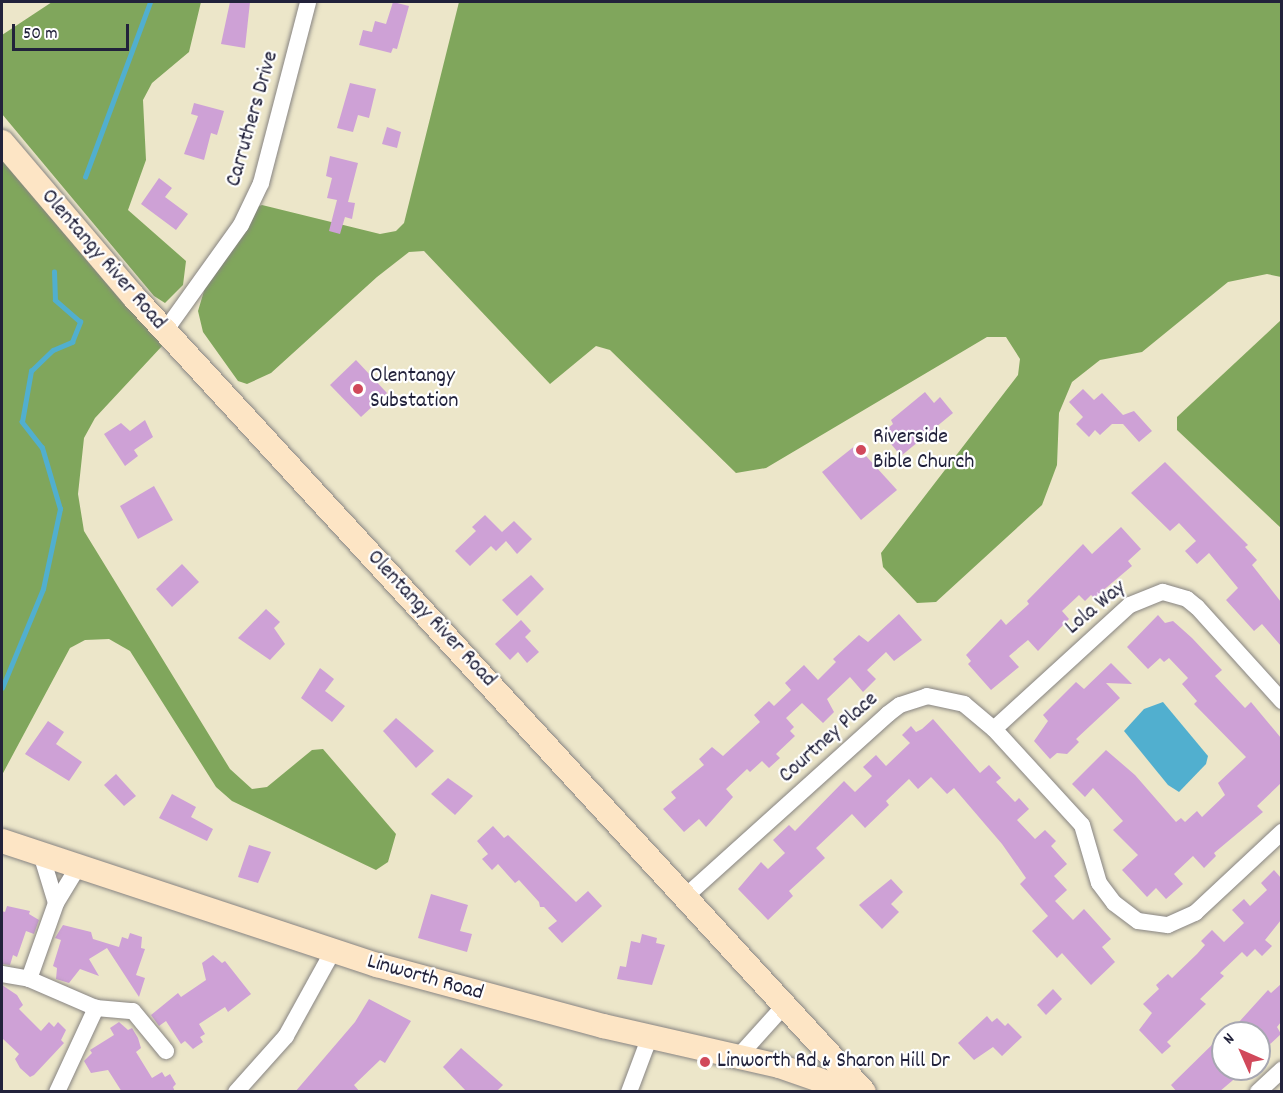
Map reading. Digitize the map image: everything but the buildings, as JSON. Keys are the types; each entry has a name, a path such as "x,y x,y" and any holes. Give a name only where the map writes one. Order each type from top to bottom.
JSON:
{"main road":[{"name":"Olentangy River Road","path":"2,142 165,331 864,1092"},
{"name":"Linworth Road","path":"2,841 333,951 448,985 739,1056 855,1092"}],"street":[{"name":"Carruthers Drive","path":"165,331 241,225 261,183 308,2"},
{"name":"Lola Way","path":"994,729 1130,604 1162,591 1187,599 1197,607 1281,701"},
{"name":"Courtney Place","path":"686,896 900,705 927,696 950,699 964,704 994,729 1082,825 1099,883 1114,903 1138,921 1168,925 1195,913 1281,832"},
{"path":"41,854 56,903"},
{"path":"29,979 56,903 78,867"},
{"path":"236,1092 286,1036 333,951"},
{"path":"2,974 29,979 96,1008 133,1011 166,1051"},
{"path":"739,1056 784,1006"},
{"path":"57,1092 96,1008"},
{"path":"628,1092 650,1036"},
{"path":"1258,1092 1281,1070"}],"green space":[{"path":"52,2 201,2 189,52 152,83 143,100 146,160 128,210 186,261 183,285 165,303 154,296 2,114 2,35"},
{"path":"459,2 1281,2 1281,277 1267,274 1228,282 1142,352 1100,360 1072,382 1059,413 1057,465 1042,505 936,602 917,603 883,567 881,553 1018,375 1020,359 1006,337 987,337 766,468 736,473 610,350 596,346 550,384 424,251 409,252 377,277 271,373 247,384 238,381 203,332 198,311 210,271 253,208 262,205 380,234 396,231 404,223"},
{"path":"2,156 163,345 95,418 84,438 78,494 84,531 230,769 252,789 267,787 312,750 323,749 396,834 388,862 376,870 232,801 216,787 130,651 109,639 85,640 70,648 2,775"},
{"path":"1281,320 1281,528 1177,430 1177,417"}],"water":[{"path":"1163,702 1208,756 1206,764 1179,792 1168,785 1124,731 1144,709"}],"waterway":[{"path":"85,177 150,2"},
{"path":"2,688 43,589 60,509 42,448 22,422 31,371 53,350 72,342 80,322 55,300 54,272"}],"place":[{"name":"Olentangy Substation","path":"358,389"},
{"name":"Riverside Bible Church","path":"861,450"},
{"name":"Linworth Rd & Sharon Hill Dr","path":"705,1062"}]}
